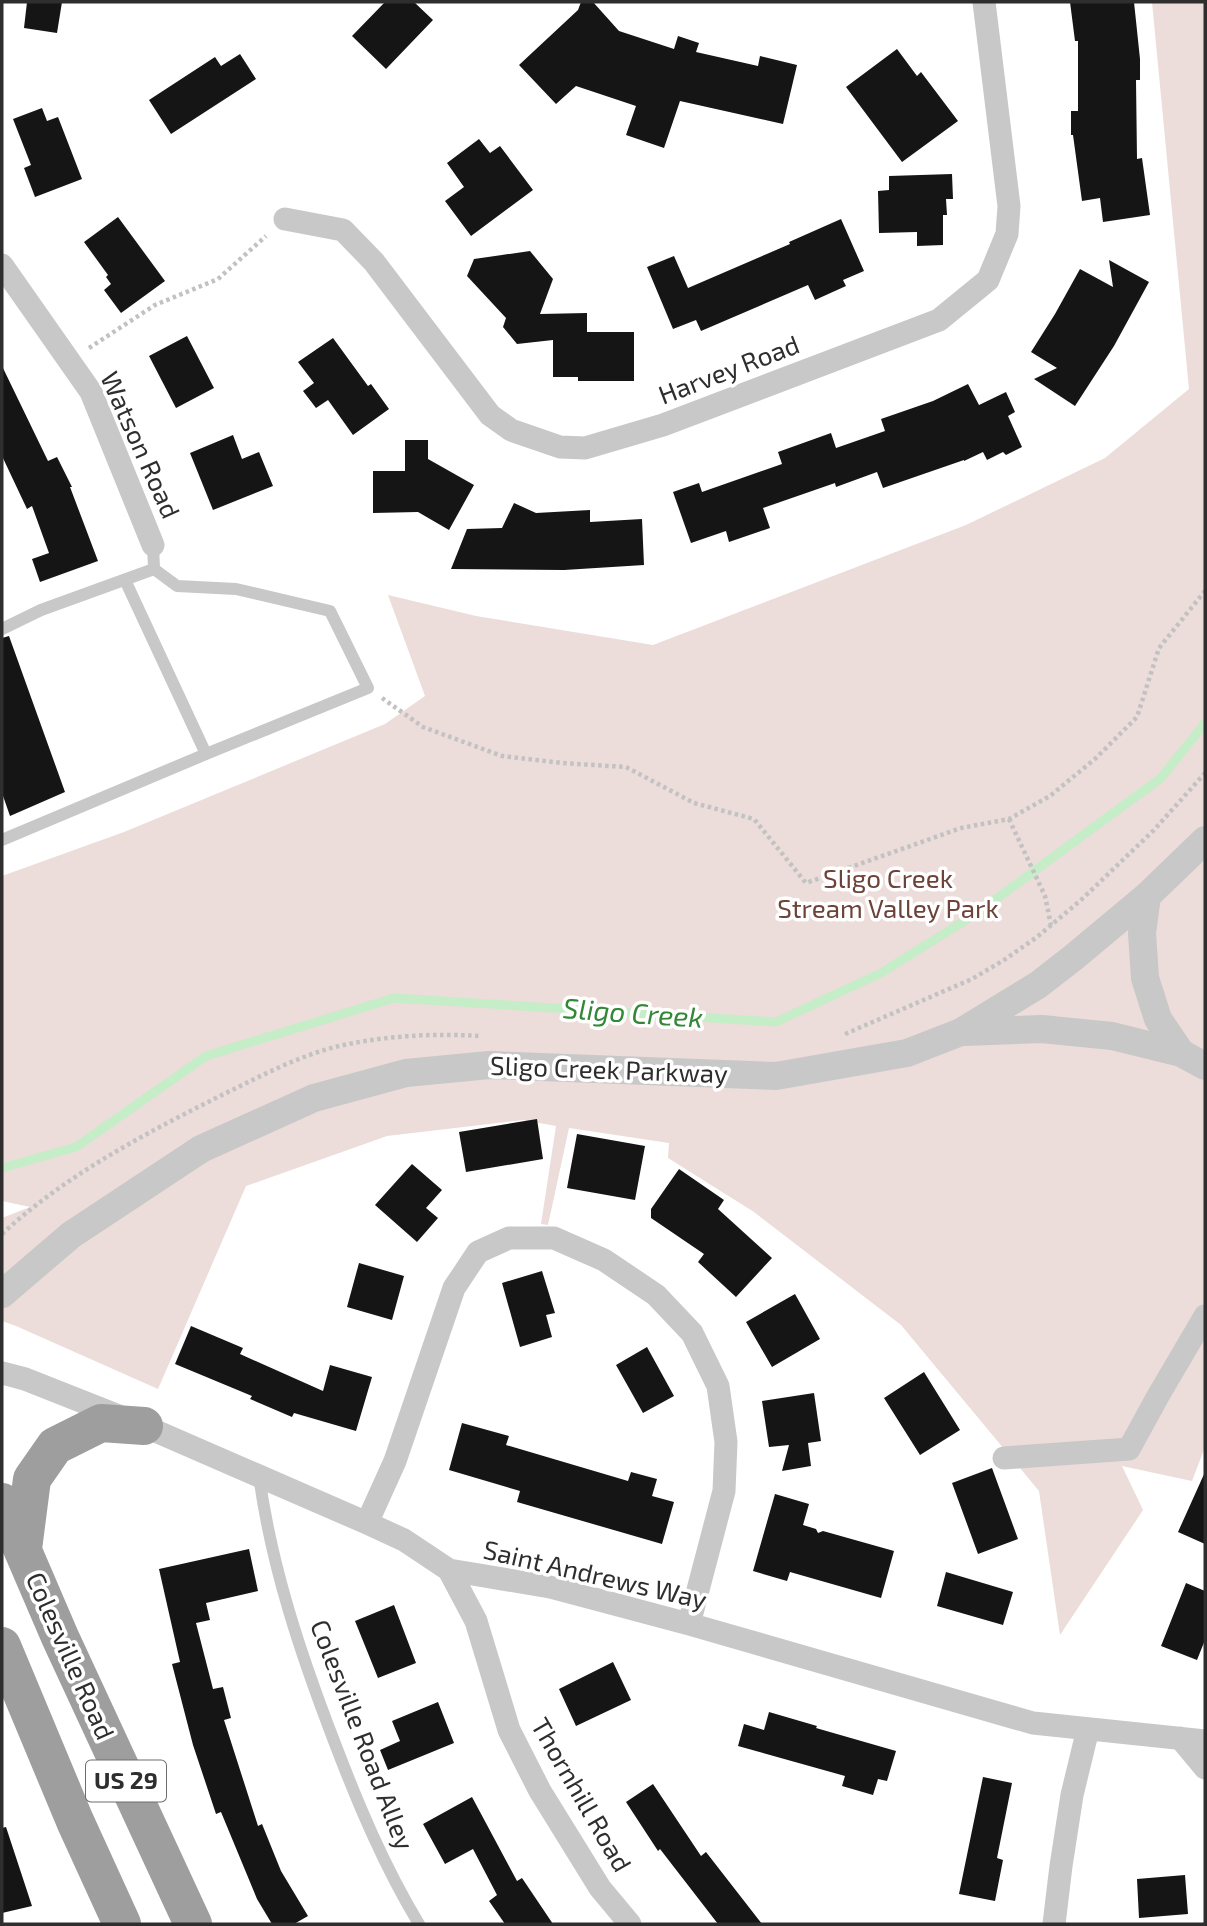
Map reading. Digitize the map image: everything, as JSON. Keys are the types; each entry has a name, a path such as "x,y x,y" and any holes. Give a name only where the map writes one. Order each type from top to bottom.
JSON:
{"highway":[{"path":"23,1551 32,1479 55,1446 101,1423 144,1426"},
{"name":"Colesville Road","path":"2,1502 65,1647 193,1924"},
{"name":"US 29","path":"2,1646 121,1924"}],"street":[{"name":"Harvey Road","path":"285,219 343,230 374,262 490,415 511,430 560,447 585,448 663,425 939,320 988,280 1007,234 1009,206 984,2"},
{"name":"Watson Road","path":"2,265 91,392 153,545"},
{"name":"Sligo Creek Parkway","path":"2,1293 71,1235 201,1149 314,1098 379,1080 406,1073 489,1065 776,1076 907,1053 961,1032 1038,985 1147,896 1205,840"},
{"path":"1147,896 1142,933 1145,978 1158,1019 1193,1059"},
{"path":"961,1032 1042,1028 1112,1036 1193,1059"},
{"path":"367,1522 395,1461 454,1288 478,1252 509,1238 554,1238 604,1260 656,1294 692,1334 718,1386 726,1442 724,1491 689,1624"},
{"path":"1004,1458 1129,1449 1205,1316"},
{"name":"Saint Andrews Way","path":"2,1373 25,1379 144,1426 367,1522 404,1540 449,1570 551,1587 1033,1723 1205,1741"},
{"name":"Thornhill Road","path":"449,1570 476,1621 509,1730 540,1791 600,1888 631,1924"},
{"path":"1054,1924 1072,1795 1088,1729"},
{"path":"1180,1738 1205,1768"}],"lane":[{"path":"153,545 154,569"},
{"path":"2,629 41,610 154,569"},
{"path":"2,840 368,688 330,611 236,589 177,586 154,569"},
{"path":"125,580 205,754"},
{"name":"Colesville Road Alley","path":"259,1475 263,1511 306,1669 360,1808 402,1896 419,1924"}],"path":[{"path":"69,361 155,305 218,279 285,219"},
{"path":"368,688 423,727 502,756 626,767 694,803 754,819 806,883 961,828 1009,819 1050,796 1096,758 1137,718 1159,648 1205,591"},
{"path":"1095,887 1154,830 1205,773"},
{"path":"1009,819 1045,896 1051,925"}],"green space":[{"name":"Sligo Creek Stream Valley Park","path":"1152,2 1205,2 1205,1447 1192,1481 1122,1466 1143,1510 1060,1635 1039,1491 901,1325 754,1212 668,1158 669,1143 569,1128 548,1225 541,1224 556,1126 523,1120 387,1136 246,1186 158,1389 2,1321 2,1218 30,1207 2,1201 2,876 124,832 385,724 425,696 388,595 476,616 653,645 966,525 1105,458 1189,389"}],"building":[{"path":"27,2 62,2 57,33 24,28"},
{"path":"385,2 414,2 433,20 386,69 352,36"},
{"path":"581,2 593,2 619,31 674,49 678,36 699,43 696,52 758,66 760,56 797,65 783,124 680,101 664,148 626,135 636,106 576,86 556,104 519,65 578,10"},
{"path":"1070,2 1134,2 1140,59 1140,80 1136,80 1137,159 1142,158 1150,215 1103,222 1100,198 1082,201 1071,135 1071,111 1078,111 1078,41 1075,41"},
{"path":"897,49 917,76 921,72 958,121 902,162 846,87"},
{"path":"240,54 256,79 171,134 149,100 215,57 221,66"},
{"path":"42,108 47,121 58,117 82,179 35,197 24,168 31,165 13,119"},
{"path":"479,139 490,153 500,146 533,190 471,236 445,201 464,187 447,163"},
{"path":"952,174 953,199 946,199 943,245 917,246 917,232 879,233 878,191 889,190 889,176"},
{"path":"118,217 165,281 121,313 104,290 111,284 106,277 108,275 84,242"},
{"path":"841,219 864,271 843,280 846,286 815,300 808,285 701,331 696,320 673,329 647,267 674,256 688,288"},
{"path":"530,251 553,279 540,314 587,313 587,332 634,332 634,381 578,381 578,377 553,377 553,340 517,344 503,327 506,318 467,276 474,259"},
{"path":"1109,260 1149,282 1114,346 1075,406 1034,379 1057,368 1031,352 1080,269 1113,287"},
{"path":"187,336 214,388 176,408 149,356"},
{"path":"333,338 368,386 371,384 389,409 353,435 328,400 316,408 303,391 314,383 298,362"},
{"path":"2,366 48,461 57,457 72,487 98,561 40,582 32,559 49,553 32,506 27,509 2,456"},
{"path":"968,384 979,405 1006,392 1015,412 1008,416 1022,447 987,460 983,452 883,488 877,472 836,487 835,483 763,508 770,528 729,542 726,531 691,543 673,492 699,483 702,492 782,464 778,452 831,433 836,448 885,431 881,419 933,401"},
{"path":"233,435 242,459 259,452 273,486 213,510 190,453"},
{"path":"405,440 428,440 428,459 474,485 449,530 418,512 373,513 373,471 405,471"},
{"path":"514,503 536,513 590,510 590,522 642,519 644,565 564,570 451,569 467,529 502,528"},
{"path":"9,636 65,792 10,816 2,793 2,638"},
{"path":"537,1119 543,1159 466,1172 459,1132"},
{"path":"577,1134 645,1146 635,1200 567,1188"},
{"path":"412,1164 442,1190 426,1208 438,1218 417,1242 375,1205"},
{"path":"679,1169 724,1200 718,1209 772,1258 736,1297 698,1262 704,1254 651,1218 651,1209"},
{"path":"359,1263 404,1276 392,1320 347,1307"},
{"path":"542,1271 555,1313 546,1315 552,1337 520,1347 502,1283"},
{"path":"795,1294 820,1339 772,1367 746,1322"},
{"path":"191,1326 243,1348 240,1354 323,1391 330,1365 372,1377 356,1431 294,1413 292,1417 250,1399 252,1396 175,1364"},
{"path":"647,1347 674,1396 643,1413 616,1365"},
{"path":"924,1372 960,1430 920,1455 884,1398"},
{"path":"814,1393 821,1441 808,1443 811,1466 782,1471 789,1445 769,1447 762,1401"},
{"path":"462,1423 509,1436 506,1445 628,1481 631,1472 657,1479 652,1496 674,1502 662,1544 517,1502 520,1491 449,1470"},
{"path":"992,1468 1018,1539 978,1554 952,1483"},
{"path":"1205,1472 1205,1544 1178,1532"},
{"path":"775,1494 809,1504 803,1525 816,1529 818,1533 823,1531 894,1551 881,1598 790,1572 787,1581 753,1571"},
{"path":"249,1549 258,1591 206,1603 210,1620 196,1623 213,1689 223,1687 231,1718 224,1720 258,1826 262,1824 281,1871 308,1916 294,1924 272,1924 257,1899 221,1812 216,1814 193,1745 172,1664 180,1662 159,1569"},
{"path":"946,1572 1013,1592 1003,1625 937,1606"},
{"path":"1186,1583 1205,1591 1205,1640 1197,1660 1161,1646"},
{"path":"394,1605 416,1663 378,1678 355,1621"},
{"path":"613,1662 631,1700 576,1726 559,1689"},
{"path":"438,1702 454,1743 388,1770 380,1750 400,1741 392,1721"},
{"path":"769,1712 896,1751 887,1781 878,1779 873,1795 842,1786 845,1776 738,1746 744,1724 764,1730"},
{"path":"983,1777 1012,1783 997,1858 1003,1860 995,1901 959,1894"},
{"path":"653,1784 701,1856 706,1852 762,1924 718,1924 660,1849 658,1851 626,1802"},
{"path":"472,1797 517,1881 522,1878 553,1924 505,1924 489,1901 497,1895 473,1849 445,1864 423,1824"},
{"path":"6,1827 32,1906 2,1913 2,1828"},
{"path":"1185,1875 1188,1914 1139,1918 1137,1879"}],"waterway":[{"name":"Sligo Creek","path":"2,1168 76,1147 206,1056 394,998 776,1022 881,973 977,913 1161,778 1205,723"}]}
